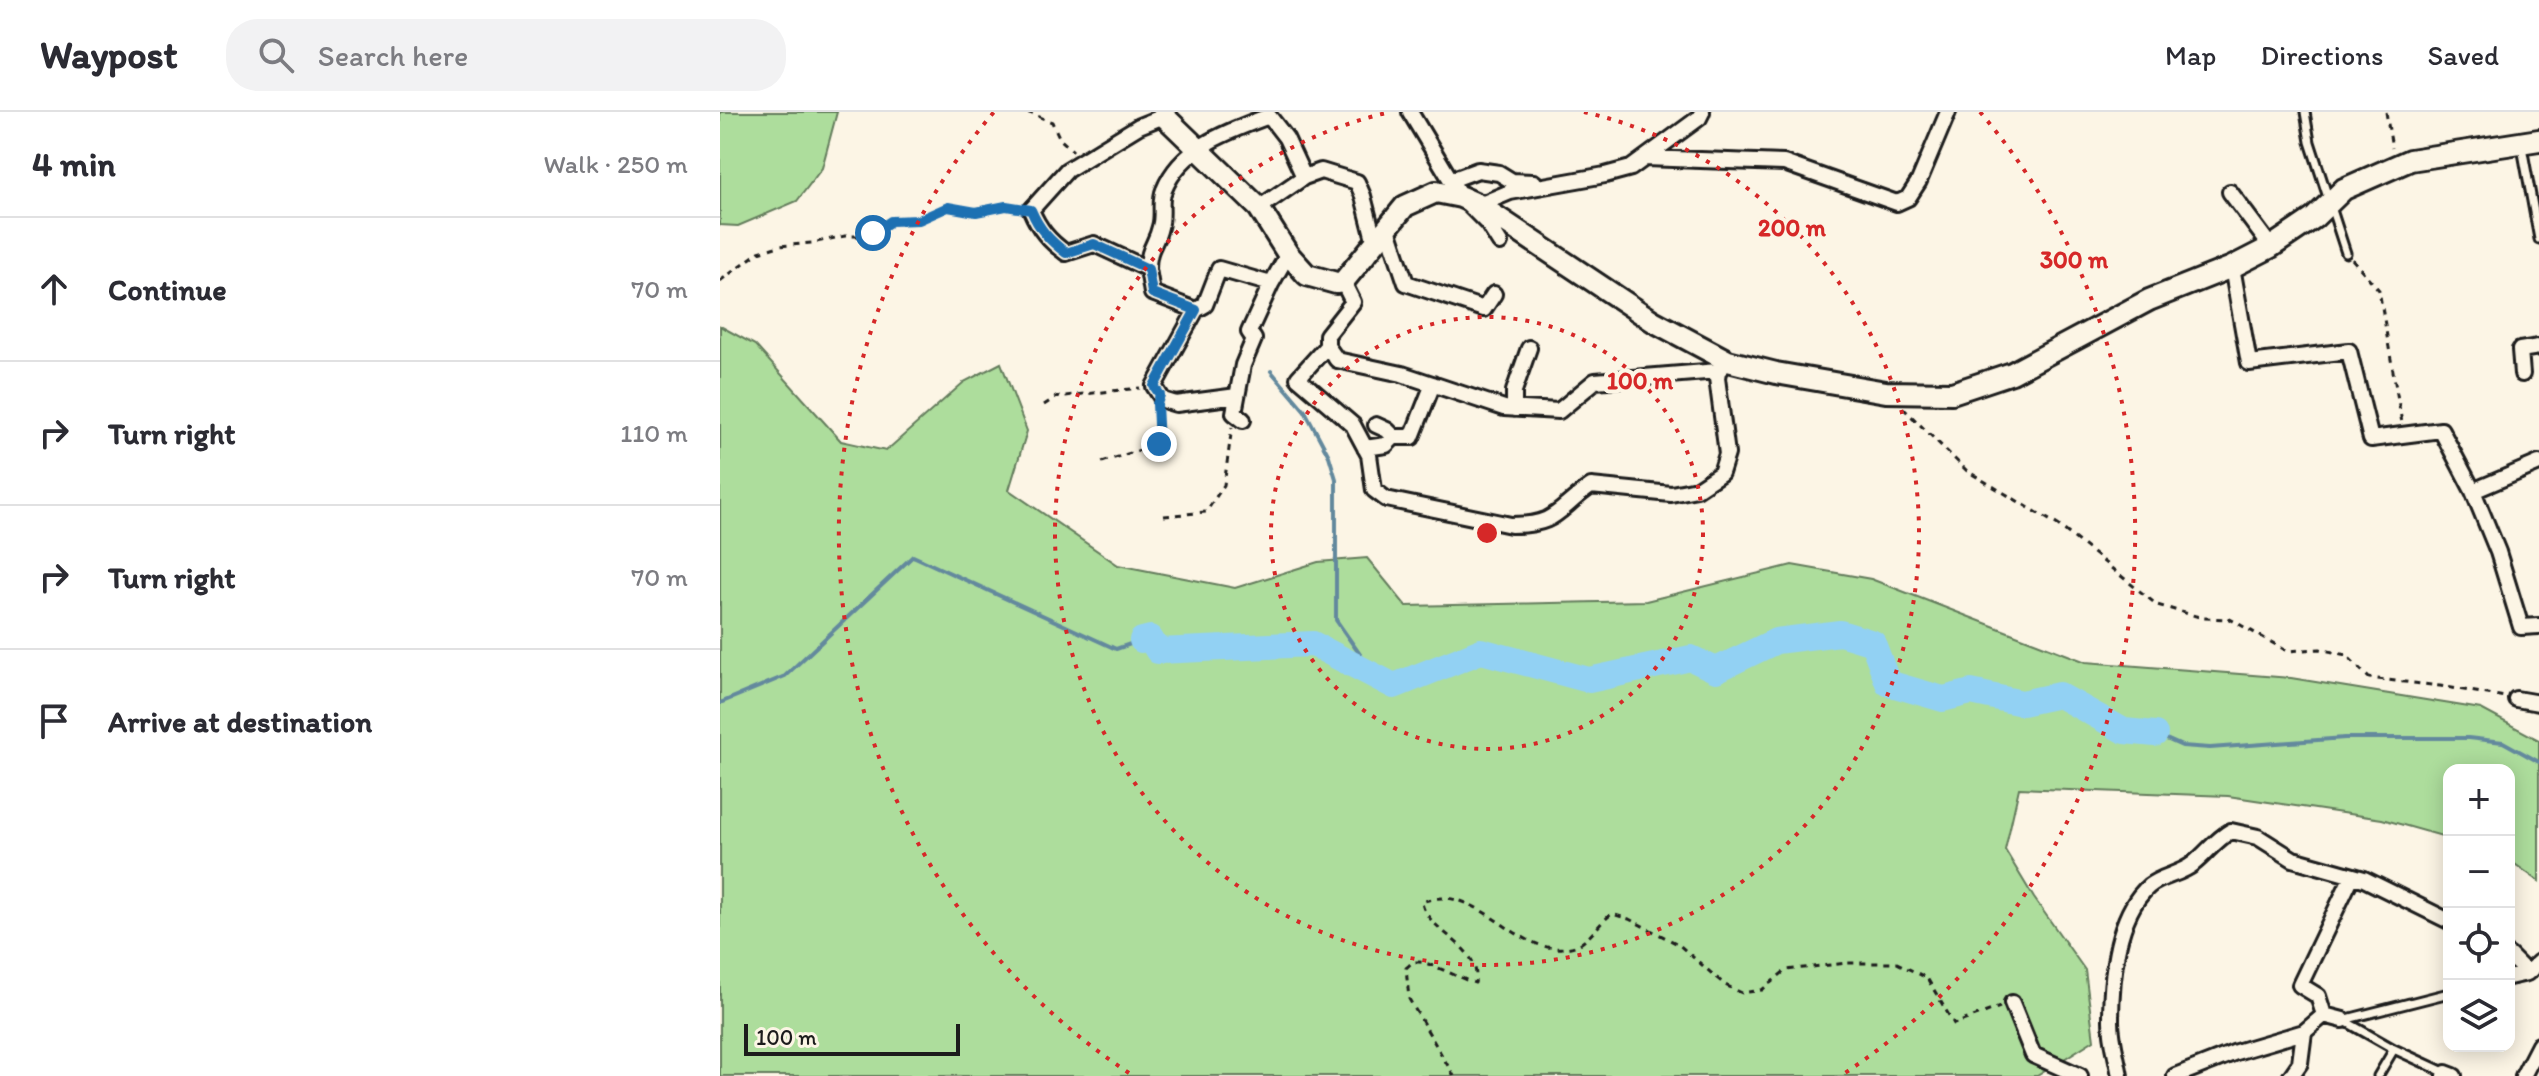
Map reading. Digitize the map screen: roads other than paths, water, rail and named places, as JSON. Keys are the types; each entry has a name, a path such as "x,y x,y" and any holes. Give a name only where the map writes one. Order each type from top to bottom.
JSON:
{"street":[{"path":"1410,112 1500,243"},
{"path":"1148,269 1094,244 1066,253 1039,228 1031,210 1067,170 1164,114 1259,208 1288,254 1307,275 1336,283 1343,282 1405,206 1436,192 1510,192 1631,168 1699,118 1702,112"},
{"path":"1645,158 1784,163 1897,203 1908,198 1919,181 1948,112"},
{"path":"1196,310 1152,293 1148,269 1148,252 1160,228 1163,191 1184,157 1230,131 1269,116 1286,138 1304,177"},
{"path":"1343,282 1353,302 1327,335 1327,346 1337,360 1402,374 1504,408 1559,411 1595,381 1723,366 1886,392 1952,393 2012,373 2149,300 2232,267 2271,247 2314,218 2344,189 2396,166 2410,160 2530,141"},
{"path":"1464,194 1478,170 1499,173 1512,181 1555,183"},
{"path":"1259,208 1304,177 1321,171 1357,182 1406,283 1484,309 1494,294"},
{"path":"2230,192 2271,247"},
{"path":"1464,194 1723,366"},
{"path":"1238,416 1237,396 1243,365 1254,339 1249,332 1288,254"},
{"path":"2232,267 2249,363 2349,351 2371,439 2441,430 2473,491 2498,552 2521,627 2539,626"},
{"path":"1237,396 1176,404 1163,400 1157,390 1196,310 1205,305 1219,269 1271,284"},
{"path":"1327,346 1298,378 1353,425 1369,455 1374,490 1386,499 1511,525 1548,522 1591,486 1671,494 1697,489 1721,473 1727,454 1723,366"},
{"path":"2522,374 2520,350 2539,347"},
{"path":"1514,409 1514,391 1529,348"},
{"path":"1365,448 1386,445 1394,437 1412,437 1433,384"},
{"path":"1376,425 1394,437"},
{"path":"2473,491 2539,463"},
{"path":"2516,699 2539,703"},
{"path":"2120,1076 2111,1022 2113,969 2127,915 2149,886 2193,865 2209,847 2231,831 2258,837 2293,859 2364,879 2443,918"},
{"path":"2324,1015 2318,996 2300,985 2352,876"},
{"path":"2515,961 2527,973"},
{"path":"2515,976 2527,973 2539,962"},
{"path":"2012,1003 2033,1055 2080,1076"},
{"path":"2324,1015 2343,1020"},
{"path":"2175,1076 2236,1052 2304,1032 2324,1015"},
{"path":"2291,1076 2300,1063 2304,1032"},
{"path":"2523,1076 2539,1045"}],"lane":[{"path":"2305,112 2310,142 2346,253"},
{"path":"2530,141 2539,239"},
{"path":"2343,1020 2443,995"},
{"path":"2343,1020 2448,1075"},
{"path":"2378,1076 2394,1049"}],"waterway":[{"path":"1271,371 1305,411 1329,456 1336,479 1336,620 1375,676"},
{"path":"720,703 785,676 913,556 1116,649 1142,640"},
{"path":"1142,640 1150,638 1158,651 1313,644 1394,686 1481,651 1589,680 1691,658 1716,670 1776,641 1840,633 1873,643 1888,683 1943,699 1971,692 2022,703 2059,695 2124,731 2155,734"},
{"path":"2155,734 2182,746 2210,748 2345,738 2468,738 2503,742 2539,762"}]}
